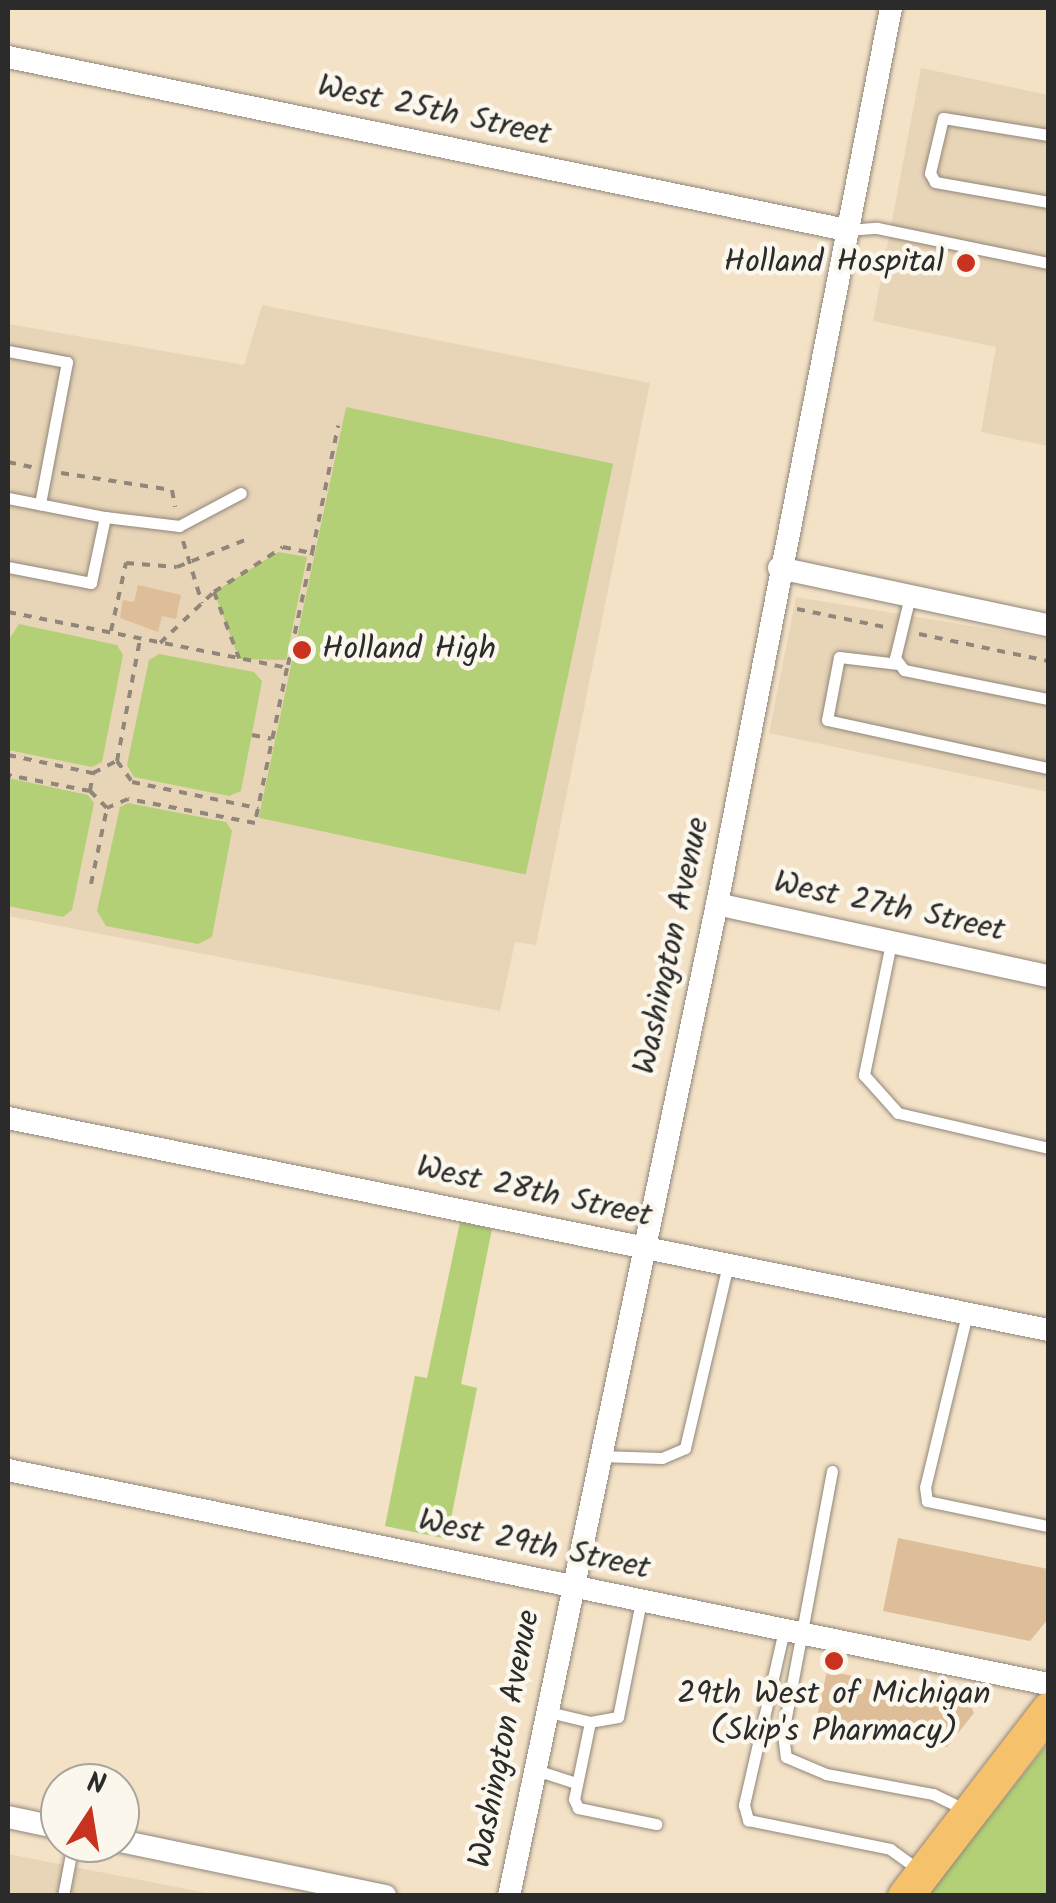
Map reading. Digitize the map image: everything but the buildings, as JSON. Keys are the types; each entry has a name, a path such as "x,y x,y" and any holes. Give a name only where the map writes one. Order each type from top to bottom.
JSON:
{"main road":[{"path":"914,1884 1048,1710"}],"street":[{"name":"Washington Avenue","path":"508,1896 570,1587 717,904 779,568 891,8"},
{"name":"West 25th Street","path":"8,58 846,230"},
{"path":"779,568 1048,625"},
{"name":"West 27th Street","path":"717,904 1048,976"},
{"name":"West 28th Street","path":"8,1118 1048,1330"},
{"name":"West 29th Street","path":"8,1470 1048,1684"},
{"path":"8,1817 40,1824"},
{"path":"140,1845 300,1887 385,1896"}],"lane":[{"path":"1048,135 944,118 930,173 935,182 1048,202"},
{"path":"846,230 877,228 1048,263"},
{"path":"8,351 67,362 40,504"},
{"path":"8,498 104,517 179,526 241,493"},
{"path":"8,567 91,583 104,517"},
{"path":"898,664 910,596"},
{"path":"1048,699 898,664 839,657 827,720 1048,768"},
{"path":"891,943 864,1074 898,1113 1048,1148"},
{"path":"598,1456 662,1458 684,1448 728,1266"},
{"path":"967,1314 925,1487 928,1501 1048,1526"},
{"path":"832,1471 793,1632 744,1806 748,1820 890,1848 914,1884"},
{"path":"545,1711 590,1722 618,1716 640,1601"},
{"path":"793,1632 782,1734 786,1757 826,1774 933,1794 970,1812"},
{"path":"590,1722 576,1783 578,1808 656,1824"},
{"path":"533,1770 576,1783"},
{"path":"63,1896 69,1863"}],"path":[{"path":"107,808 128,799 255,824 338,426"},
{"path":"8,462 172,490 202,603"},
{"path":"110,633 126,563 155,568 189,564 250,538"},
{"path":"160,643 214,592 283,547 312,553"},
{"path":"214,592 239,658"},
{"path":"8,612 287,668"},
{"path":"140,639 116,761 132,782 258,808"},
{"path":"252,735 272,740"},
{"path":"8,755 93,773 116,761"},
{"path":"90,791 93,773"},
{"path":"8,774 90,791 107,808"},
{"path":"128,799 132,782"},
{"path":"91,884 107,808"}],"shaded area":[{"name":"Holland Hospital","path":"921,68 1048,95 1048,446 981,432 996,347 873,321"},
{"name":"Holland High","path":"262,305 650,383 536,945 515,942 500,1011 8,916 8,324 244,365"},
{"path":"796,597 1044,638 1048,621 1048,792 769,733"},
{"path":"8,1854 217,1895 8,1895"}],"green space":[{"path":"346,407 613,464 526,875 259,818"},
{"path":"278,552 307,557 286,660 239,659 214,592"},
{"path":"19,624 117,645 123,655 102,762 92,767 8,750 8,641"},
{"path":"159,654 254,672 262,681 241,791 229,796 134,777 127,765 149,660"},
{"path":"8,778 88,795 94,803 72,910 63,917 8,906"},
{"path":"128,803 226,822 232,831 212,937 198,944 106,926 97,911 120,807"},
{"path":"460,1222 492,1229 461,1384 477,1388 447,1539 385,1526 415,1376 427,1378"},
{"path":"1048,1743 1048,1895 927,1895"}],"place":[{"name":"Holland Hospital","path":"966,263"},
{"name":"Holland High","path":"302,650"},
{"name":"29th West of Michigan (Skip's Pharmacy)","path":"834,1661"}]}
